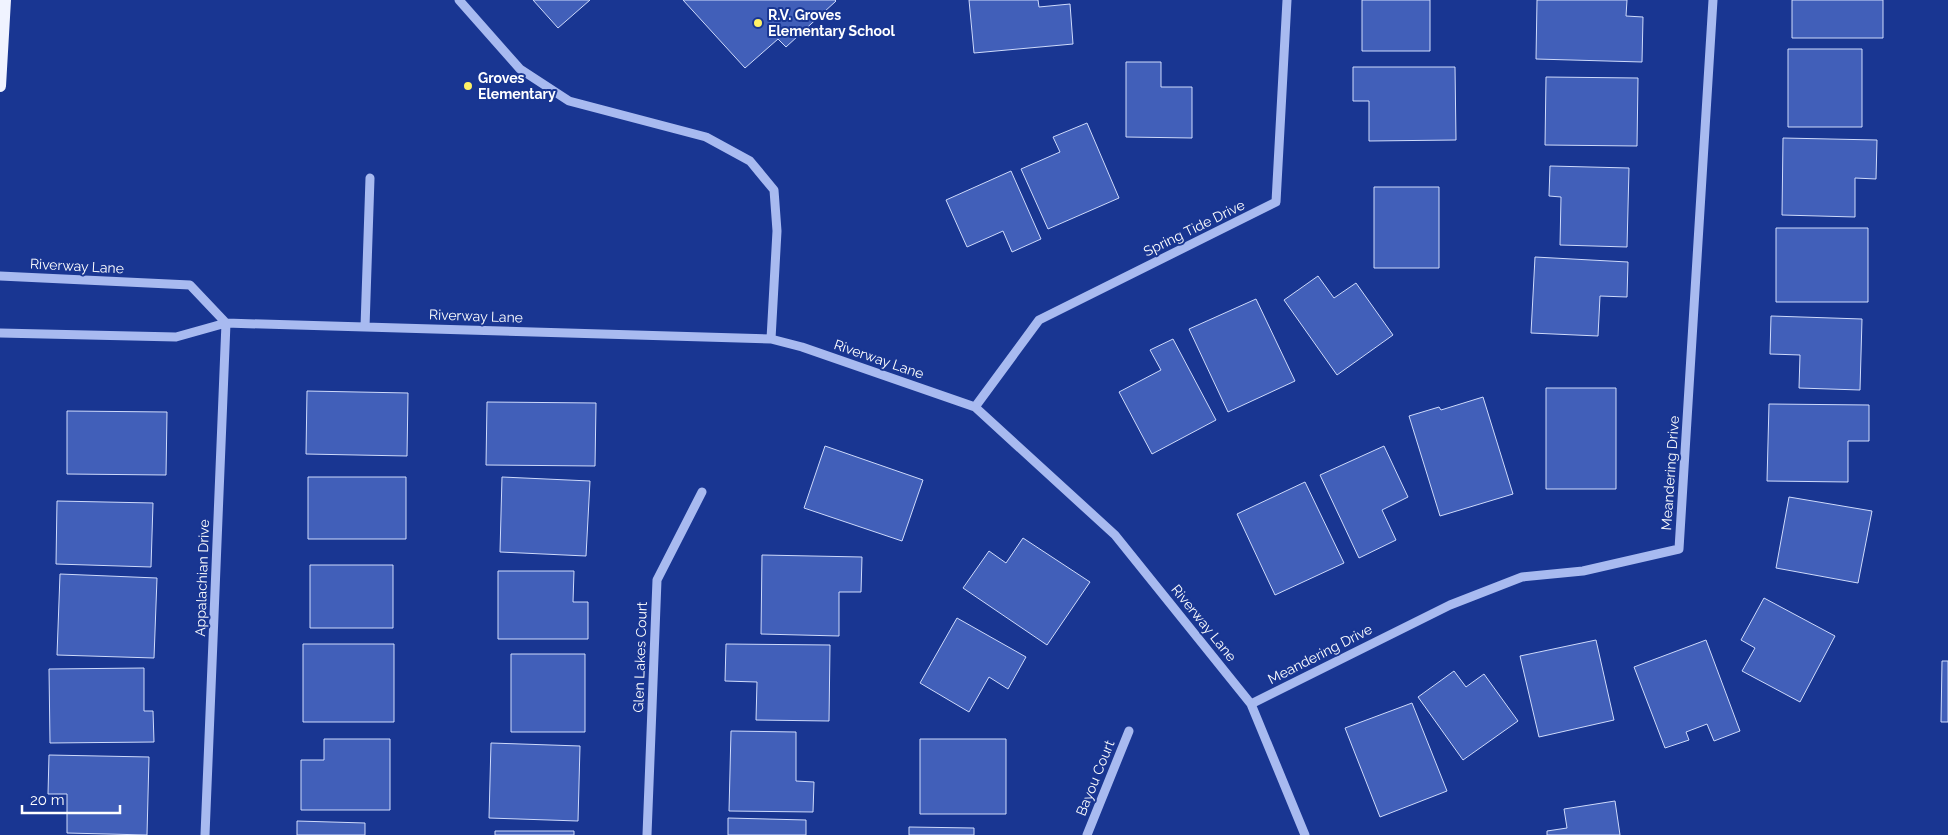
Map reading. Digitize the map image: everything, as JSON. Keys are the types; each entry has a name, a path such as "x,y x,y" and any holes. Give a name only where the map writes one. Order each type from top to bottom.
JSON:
{"main road":[{"path":"0,86 5,0"}],"street":[{"path":"459,0 520,69 569,101 706,137 750,161 774,190 777,231 771,339"},
{"name":"Spring Tide Drive","path":"975,407 1039,320 1276,202 1287,0"},
{"name":"Meandering Drive","path":"1251,704 1450,604 1522,577 1583,571 1679,548 1713,0"},
{"path":"366,327 370,178"},
{"name":"Riverway Lane","path":"0,276 190,285 226,323"},
{"name":"Riverway Lane","path":"0,333 176,338 226,323 771,339 802,347 975,407 1115,534 1251,704 1305,835"},
{"name":"Appalachian Drive","path":"205,835 226,323"},
{"name":"Glen Lakes Court","path":"647,835 657,580 702,492"},
{"name":"Bayou Court","path":"1087,835 1128,731"}],"building":[{"path":"533,0 590,0 558,28"},
{"name":"R.V. Groves Elementary School","path":"683,0 836,1 786,47 778,39 745,68"},
{"path":"969,0 1038,0 1039,7 1070,4 1073,44 974,53"},
{"path":"1362,0 1430,0 1430,51 1362,51"},
{"path":"1537,0 1627,0 1626,16 1643,17 1642,62 1536,59"},
{"path":"1792,0 1883,0 1883,38 1792,38"},
{"path":"1788,49 1862,49 1862,127 1788,127"},
{"path":"1126,62 1161,62 1161,87 1192,87 1192,138 1126,137"},
{"path":"1353,67 1455,67 1456,140 1369,141 1369,101 1353,101"},
{"path":"1546,77 1638,78 1637,146 1545,145"},
{"path":"1087,123 1119,198 1048,229 1021,169 1060,152 1053,137"},
{"path":"1783,138 1877,140 1876,179 1855,178 1855,217 1782,215"},
{"path":"1550,166 1629,168 1627,247 1560,245 1561,197 1549,196"},
{"path":"1011,171 1041,239 1012,252 1003,231 967,247 946,200"},
{"path":"1374,187 1439,187 1439,268 1374,268"},
{"path":"1776,228 1868,228 1868,302 1776,302"},
{"path":"1535,257 1628,262 1627,297 1600,296 1598,336 1531,333"},
{"path":"1318,276 1334,298 1356,283 1393,335 1337,375 1284,300"},
{"path":"1256,299 1295,381 1228,412 1189,329"},
{"path":"1771,316 1862,319 1860,390 1799,388 1800,355 1770,354"},
{"path":"1173,339 1216,420 1152,454 1119,392 1161,370 1150,350"},
{"path":"1546,388 1616,388 1616,489 1546,489"},
{"path":"307,391 408,393 407,456 306,454"},
{"path":"1483,397 1513,494 1440,516 1409,416 1439,407 1441,410"},
{"path":"487,402 596,403 595,466 486,465"},
{"path":"1769,404 1869,405 1869,441 1848,441 1848,482 1767,481"},
{"path":"67,411 167,412 166,475 67,474"},
{"path":"825,446 923,480 902,541 804,508"},
{"path":"1384,446 1408,497 1382,510 1396,540 1359,558 1320,475"},
{"path":"308,477 406,477 406,539 308,539"},
{"path":"502,477 590,481 586,556 500,552"},
{"path":"1305,482 1344,563 1275,595 1237,514"},
{"path":"1789,497 1872,511 1858,583 1776,568"},
{"path":"57,501 153,503 151,567 56,564"},
{"path":"1023,538 1090,582 1047,645 963,588 989,551 1006,563"},
{"path":"762,555 862,557 861,592 839,592 839,636 761,634"},
{"path":"310,565 393,565 393,628 310,628"},
{"path":"498,571 574,571 573,602 588,602 588,639 498,639"},
{"path":"60,574 157,578 154,658 57,655"},
{"path":"1764,598 1835,636 1800,702 1742,671 1755,648 1741,640"},
{"path":"957,618 1026,657 1008,689 989,677 969,712 920,683"},
{"path":"1596,640 1614,720 1539,737 1520,656"},
{"path":"1706,640 1740,731 1714,741 1707,724 1686,732 1689,740 1665,748 1634,667"},
{"path":"303,644 394,644 394,722 303,722"},
{"path":"726,644 830,645 829,721 756,720 757,682 725,681"},
{"path":"511,654 585,654 585,732 511,732"},
{"path":"1942,661 1948,661 1948,722 1941,722"},
{"path":"144,668 144,711 153,711 154,742 50,743 49,669"},
{"path":"1454,671 1466,687 1484,674 1518,721 1463,760 1418,697"},
{"path":"1412,703 1447,791 1380,817 1345,728"},
{"path":"731,731 796,732 796,781 814,782 813,812 729,811"},
{"path":"324,739 390,739 390,810 301,810 301,760 324,760"},
{"path":"920,739 1006,739 1006,814 920,814"},
{"path":"491,743 580,746 578,821 489,818"},
{"path":"49,755 149,757 147,835 67,833 67,794 48,794"},
{"path":"1615,801 1620,835 1547,835 1547,831 1567,828 1564,809"},
{"path":"728,818 806,820 806,835 728,835"},
{"path":"297,821 365,823 365,835 297,835"},
{"path":"909,827 974,828 974,835 909,835"},
{"path":"495,831 574,831 574,835 495,835"}],"place":[{"name":"R.V. Groves Elementary School","path":"758,23"},
{"name":"Groves Elementary","path":"468,86"}]}
